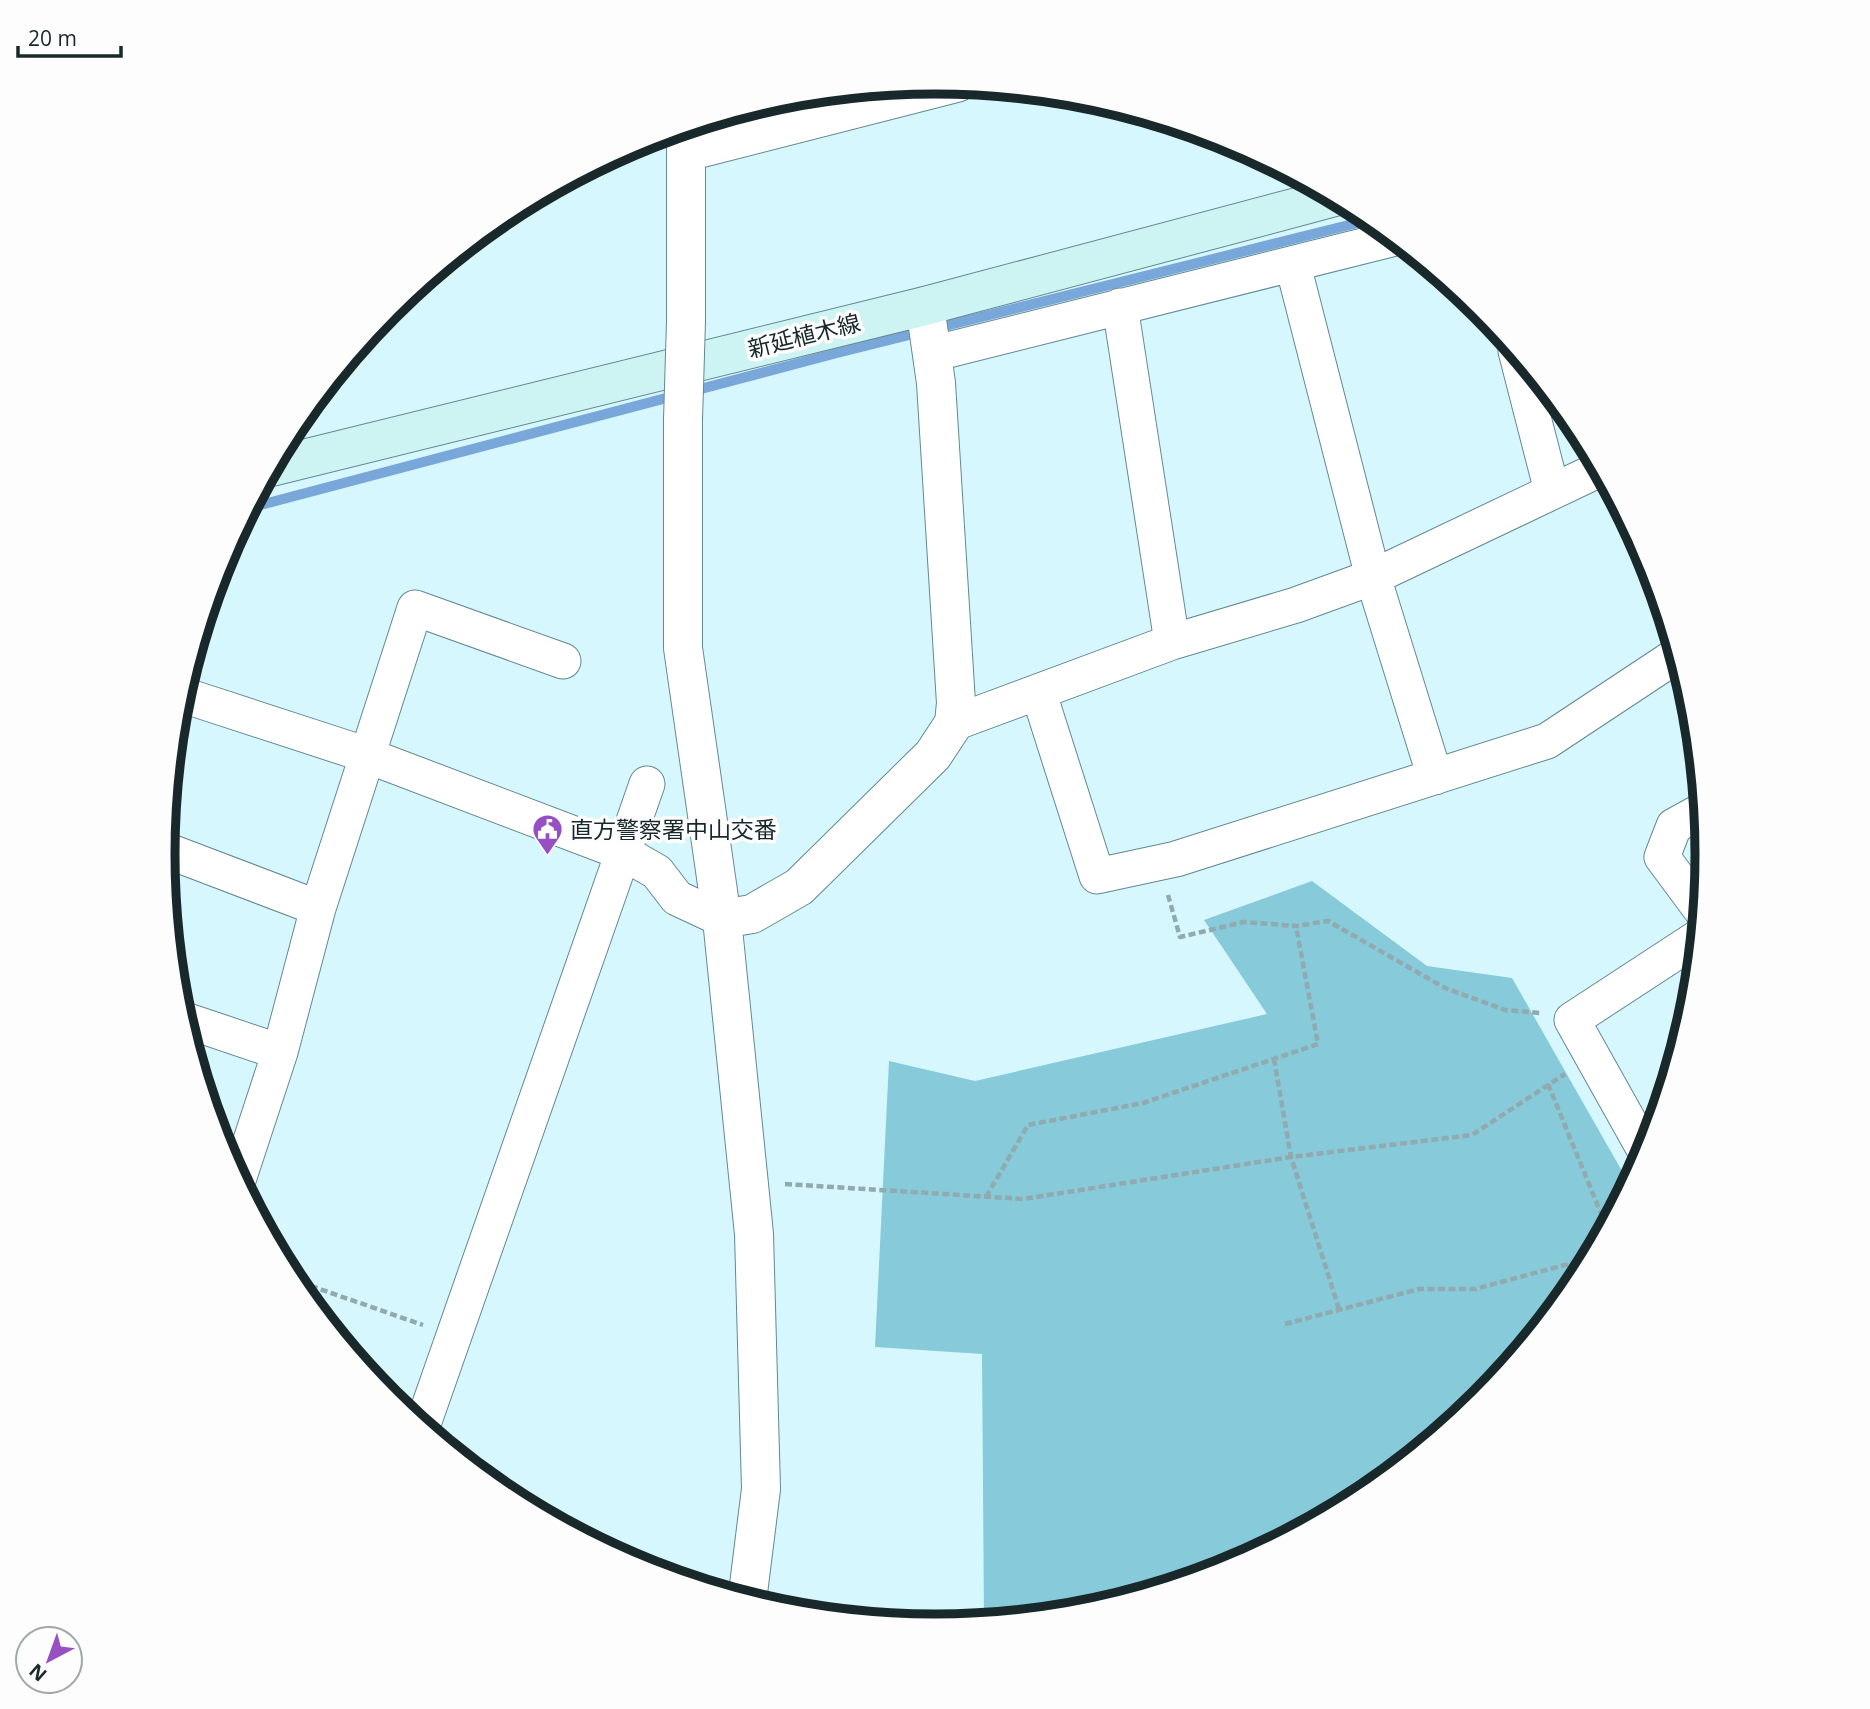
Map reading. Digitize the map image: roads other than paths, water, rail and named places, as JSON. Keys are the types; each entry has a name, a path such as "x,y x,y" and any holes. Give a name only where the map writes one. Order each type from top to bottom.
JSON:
{"main road":[{"name":"新延植木線","path":"283,464 925,306 1322,200"}],"street":[{"path":"748,1591 761,1489 754,1234 722,919 683,648 682,420 686,321 687,140 908,95"},
{"path":"932,354 1383,241"},
{"path":"1296,277 1373,576 1434,777"},
{"path":"192,698 367,756 624,853 657,872 677,898 722,919 752,914 799,887 933,755 954,723 955,680 932,354 925,306"},
{"path":"1120,306 1172,642"},
{"path":"1521,372 1552,491"},
{"path":"954,723 1039,694 1172,642 1296,605 1373,576 1592,473"},
{"path":"242,1167 280,1052 318,908 415,608 563,661"},
{"path":"1039,694 1097,876 1158,863 1547,741 1670,661"},
{"path":"425,1418 647,785"},
{"path":"1693,815 1674,826 1662,856 1693,899"},
{"path":"175,854 318,908"},
{"path":"1639,1140 1572,1020 1689,944"},
{"path":"195,1023 280,1052"}],"waterway":[{"path":"260,505 837,353 1357,223"}],"place":[{"name":"直方警察署中山交番","path":"547,857"}]}
